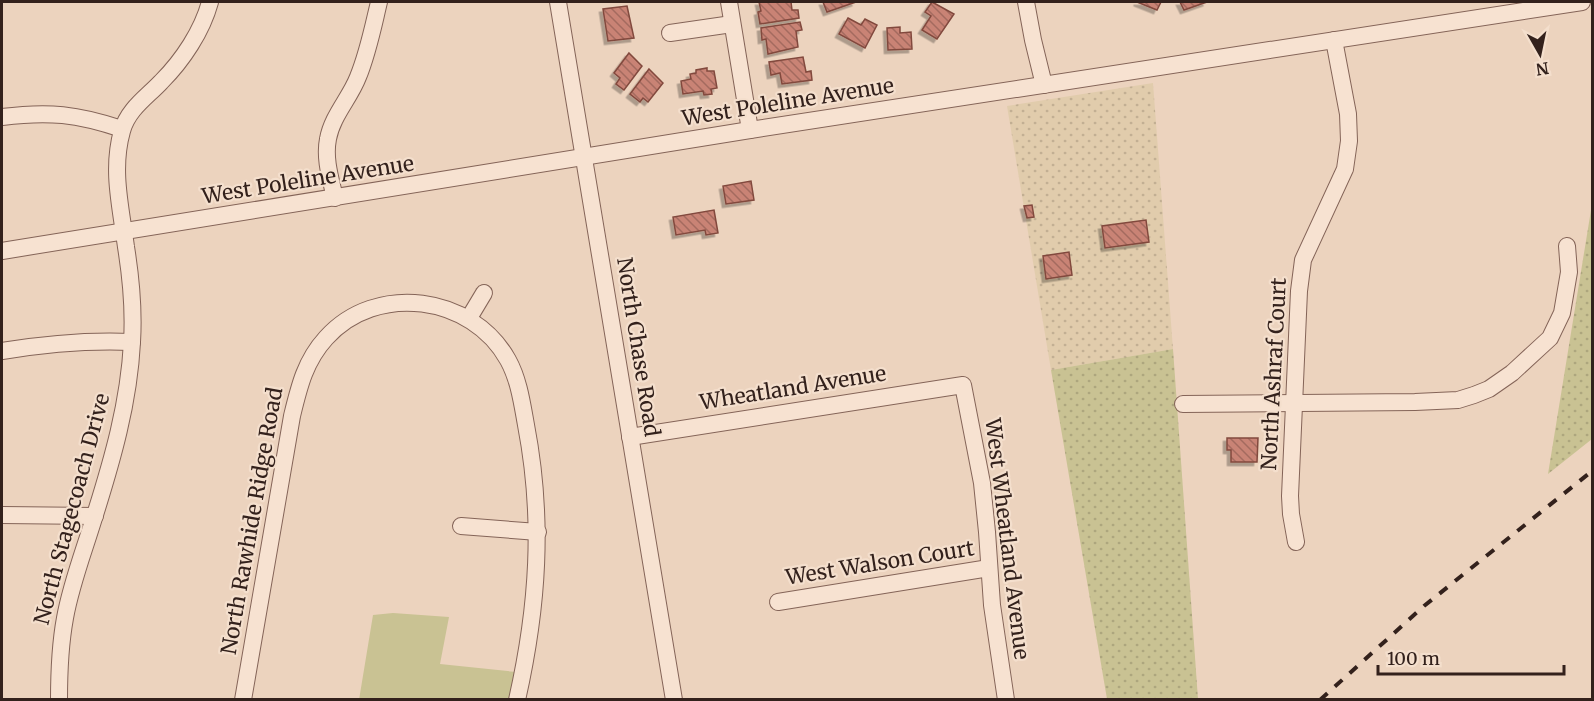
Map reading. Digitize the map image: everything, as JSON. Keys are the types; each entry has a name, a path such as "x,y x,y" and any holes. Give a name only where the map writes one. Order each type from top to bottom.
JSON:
{"street":[{"name":"North Stagecoach Drive","path":"59,699 60,651 65,617 123,417 132,342 132,291 117,190 117,156 123,129 131,111 163,81 183,56 205,18 210,2"},
{"path":"335,198 327,156 328,139 342,106 358,79 379,2"},
{"name":"North Chase Road","path":"558,2 674,699"},
{"path":"729,2 750,130"},
{"path":"1026,2 1044,85"},
{"name":"West Poleline Avenue","path":"2,251 750,130 1582,2"},
{"path":"670,33 732,24"},
{"name":"North Ashraf Court","path":"1296,542 1290,496 1299,291 1303,260 1345,169 1349,141 1348,114 1334,40"},
{"path":"2,117 47,112 98,120 123,129"},
{"path":"1183,404 1458,400 1489,389 1532,357 1550,339 1562,312 1569,272 1567,246"},
{"path":"469,318 484,293"},
{"name":"North Rawhide Ridge Road","path":"243,699 299,384 311,359 334,331 355,316 375,308 420,303 441,307 469,318 492,339 508,361 515,377 530,444 538,532 537,574 528,648 516,699"},
{"path":"2,351 77,342 132,342"},
{"name":"Wheatland Avenue","path":"630,436 963,385"},
{"name":"West Wheatland Avenue","path":"963,385 982,483 992,605 1006,699"},
{"path":"2,515 95,516"},
{"path":"460,526 538,532"},
{"name":"West Walson Court","path":"778,602 990,568"}],"shaded area":[{"path":"1153,83 1173,349 1051,370 1007,106"},
{"path":"1592,204 1592,439 1548,474"},
{"path":"1173,349 1198,699 1107,699 1051,370"},
{"path":"393,613 449,617 440,664 516,672 510,699 359,700 373,615"}],"building":[{"path":"759,2 791,2 792,10 798,10 799,18 760,24"},
{"path":"823,2 856,2 827,12"},
{"path":"932,2 954,14 937,39 922,30 931,16 925,12"},
{"path":"1137,2 1161,2 1157,10"},
{"path":"1180,2 1207,2 1184,10"},
{"path":"627,6 634,38 608,41 603,9"},
{"path":"848,18 861,25 865,19 877,25 865,48 839,34"},
{"path":"800,22 802,30 796,31 798,47 768,54 766,39 762,40 761,28"},
{"path":"900,27 900,33 911,32 912,49 888,50 887,28"},
{"path":"629,53 642,66 624,90 616,84 620,78 614,73"},
{"path":"803,57 806,72 811,71 812,80 782,84 780,73 771,75 769,62"},
{"path":"707,68 707,71 714,71 717,88 711,89 712,94 704,95 703,91 683,94 681,81 691,79 690,74 696,73 696,70"},
{"path":"649,69 663,83 648,102 643,98 640,102 630,94"},
{"path":"751,181 754,200 726,204 723,186"},
{"path":"1032,205 1034,217 1027,218 1024,206"},
{"path":"714,210 718,233 706,235 705,230 676,235 673,217"},
{"path":"1146,220 1149,242 1105,248 1102,226"},
{"path":"1069,252 1072,275 1046,279 1043,256"},
{"path":"1227,438 1258,438 1257,462 1231,462 1231,450 1227,450"}],"railway":[{"path":"1320,700 1424,606 1592,471"}]}
